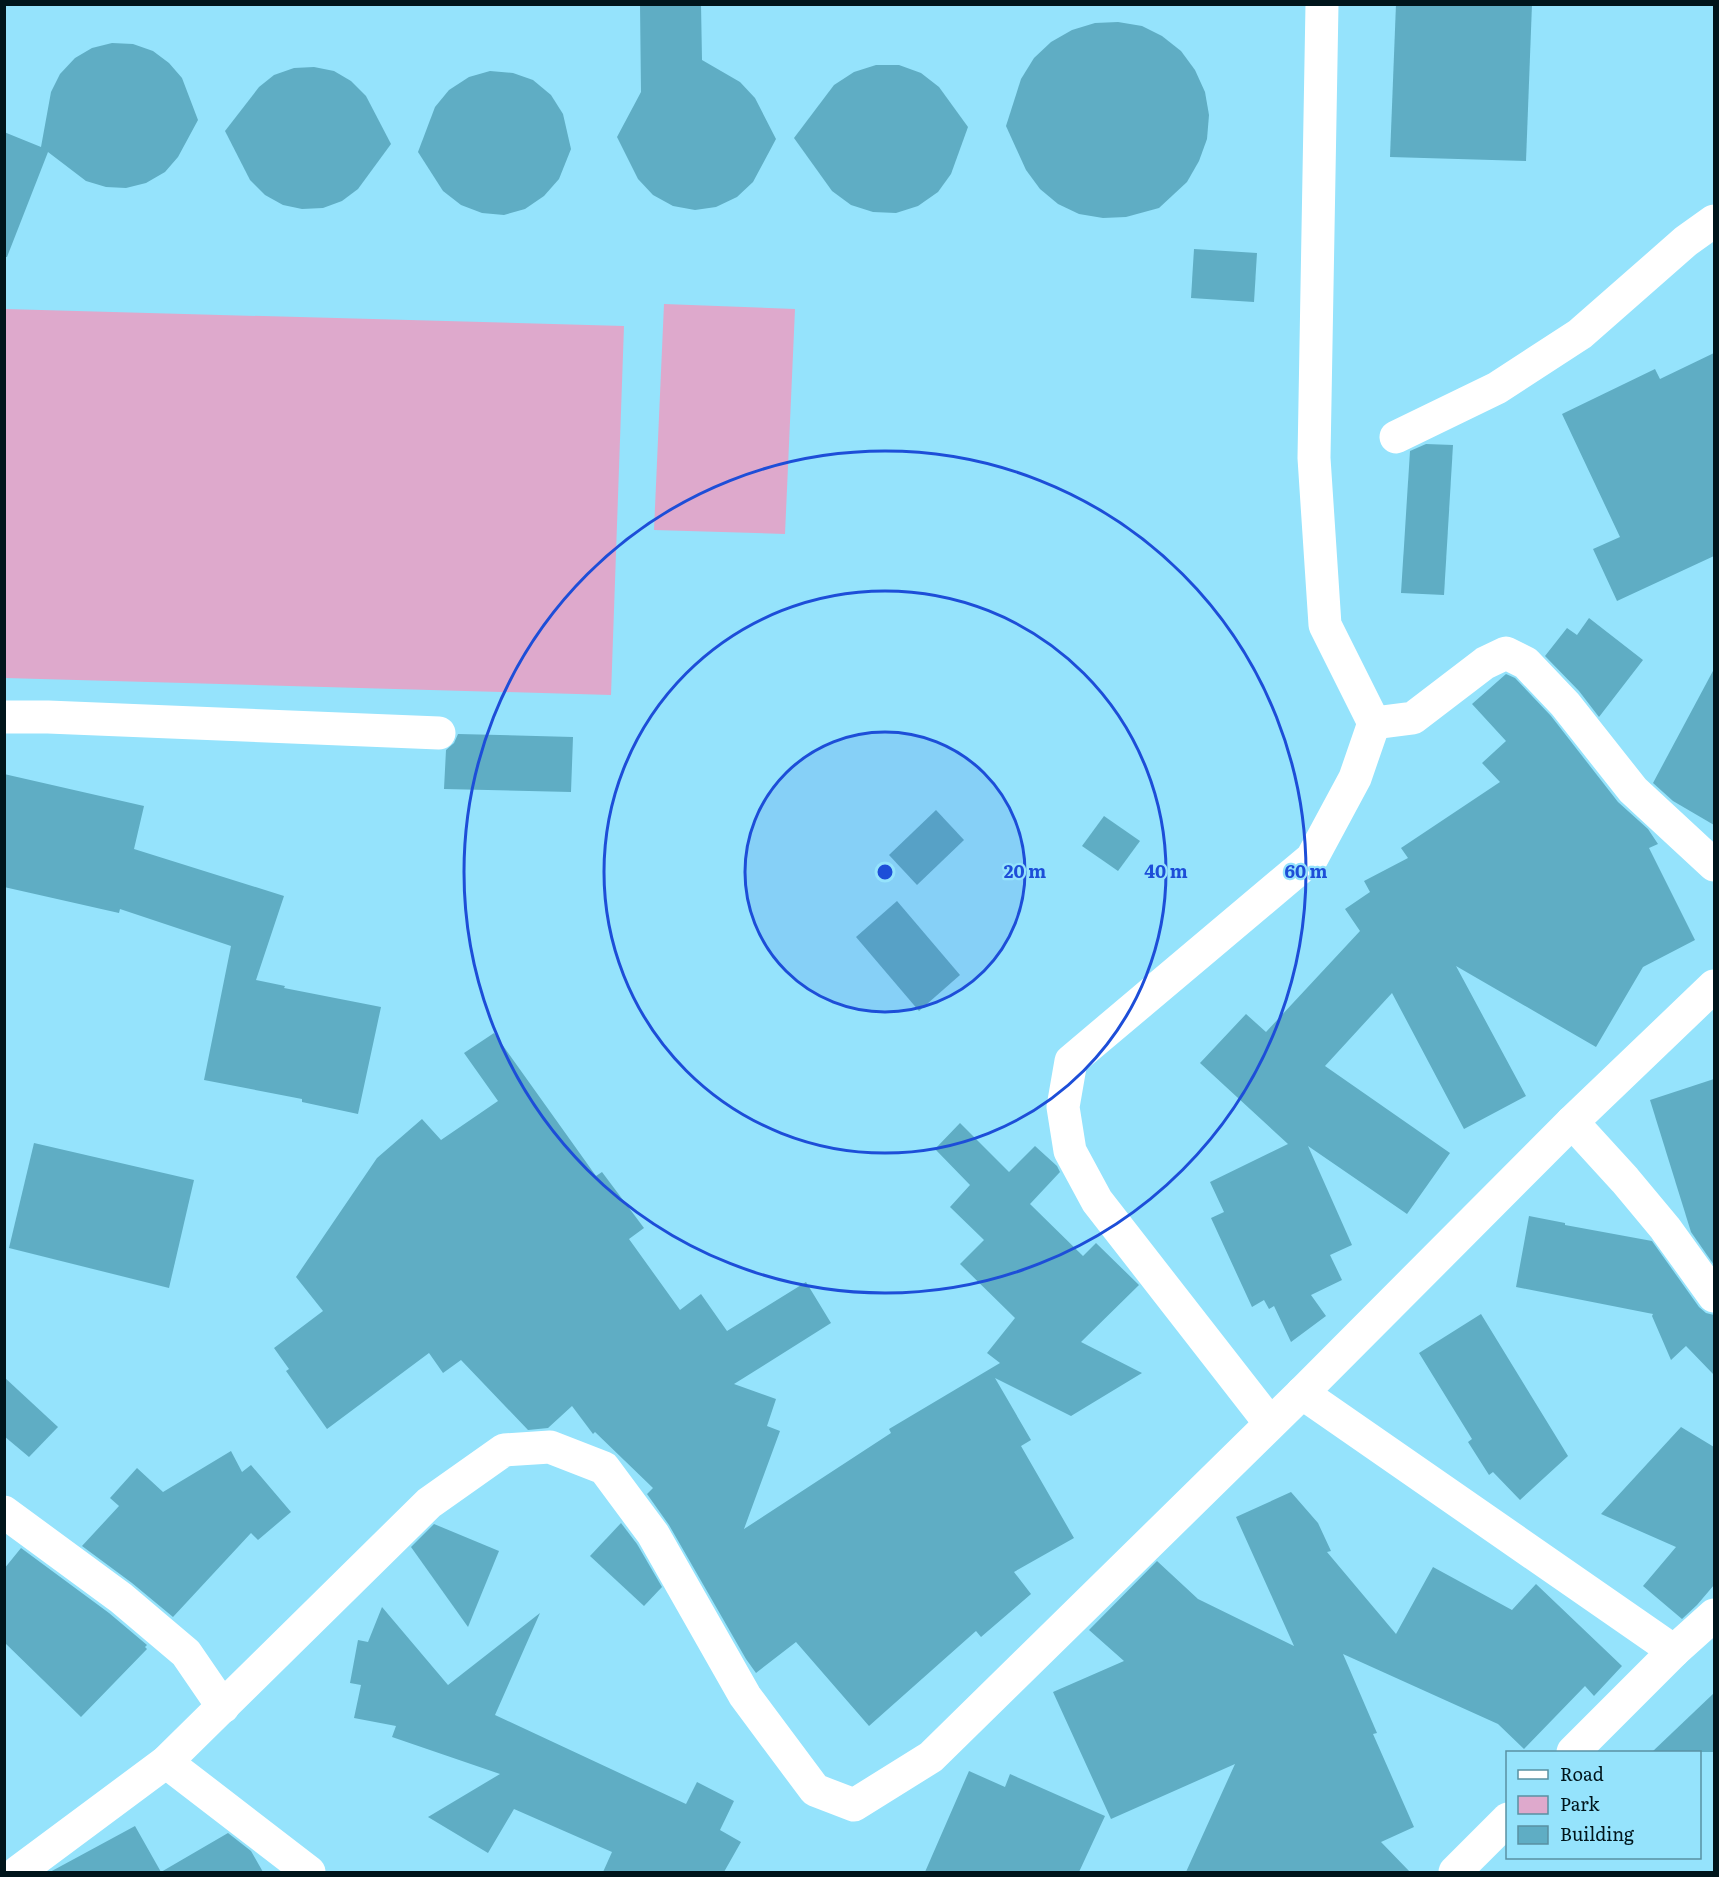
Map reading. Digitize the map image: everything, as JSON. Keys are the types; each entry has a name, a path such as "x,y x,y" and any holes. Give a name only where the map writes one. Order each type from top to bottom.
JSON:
{"street":[{"path":"1270,1423 1096,1201 1070,1151 1063,1107 1071,1061 1312,858 1355,778 1374,723 1325,625 1314,458 1322,4"},
{"path":"1396,437 1497,388 1580,334 1686,241 1714,221"},
{"path":"1374,723 1413,718 1485,663 1506,652 1526,663 1565,704 1634,790 1714,865"},
{"path":"4,717 439,733"},
{"path":"18,1872 166,1762 429,1503 504,1450 550,1447 604,1468 653,1534 745,1696 759,1715 815,1790 854,1805 931,1757 1302,1393 1572,1122 1714,986"},
{"path":"1572,1122 1652,1212 1714,1296"},
{"path":"1302,1393 1674,1651"},
{"path":"4,1512 121,1598 186,1653 223,1707"},
{"path":"1574,1751 1674,1651 1714,1615"},
{"path":"166,1762 309,1872"},
{"path":"1455,1872 1506,1821"}],"green space":[{"path":"664,304 795,309 785,534 654,530"},
{"path":"5,309 624,326 611,695 5,678"}],"building":[{"path":"640,4 701,4 702,60 740,82 755,98 776,139 753,182 737,197 716,207 695,210 673,206 653,195 638,179 617,137 641,92"},
{"path":"1396,4 1532,4 1526,161 1390,157"},
{"path":"1118,22 1142,26 1162,36 1181,51 1195,70 1205,92 1209,115 1207,139 1199,161 1187,182 1159,208 1126,217 1103,218 1079,214 1058,204 1040,189 1026,170 1006,126 1021,79 1034,58 1051,42 1072,30 1095,23"},
{"path":"112,43 133,44 153,51 169,63 182,78 198,120 178,157 165,172 146,183 126,188 106,187 86,181 48,152 7,257 4,257 4,132 41,147 51,92 60,74 75,58 92,48"},
{"path":"876,65 899,65 921,73 939,87 968,127 951,174 938,192 918,206 896,213 873,212 851,205 832,191 794,138 834,85 854,72"},
{"path":"314,67 334,71 351,81 366,96 391,144 358,189 342,201 323,208 302,209 283,205 265,195 250,180 225,131 259,87 274,75 294,68"},
{"path":"490,71 513,73 533,80 551,95 563,114 571,149 559,179 544,196 525,209 504,215 482,213 461,205 443,191 418,152 435,107 449,90 469,77"},
{"path":"1194,249 1257,253 1254,302 1191,298"},
{"path":"1714,353 1714,556 1617,601 1593,549 1620,537 1562,414 1655,369 1660,379"},
{"path":"1426,444 1453,445 1444,595 1401,593 1410,451"},
{"path":"1589,618 1643,660 1599,717 1579,691 1545,656 1567,628 1577,635"},
{"path":"1714,669 1714,825 1673,801 1653,783"},
{"path":"1506,674 1515,678 1551,716 1618,802 1648,829 1658,844 1649,848 1695,940 1643,967 1596,1047 1456,966 1526,1096 1464,1129 1392,993 1325,1066 1450,1153 1407,1214 1308,1146 1352,1245 1330,1255 1342,1280 1311,1295 1326,1316 1291,1342 1274,1306 1269,1309 1264,1300 1252,1307 1211,1218 1224,1212 1210,1182 1288,1144 1200,1063 1246,1014 1266,1032 1360,931 1345,909 1370,892 1364,881 1408,858 1401,848 1500,782 1482,763 1506,741 1472,704"},
{"path":"458,734 573,737 571,792 444,789 446,750 454,743"},
{"path":"4,774 144,806 134,849 284,896 256,980 285,986 284,988 381,1007 358,1114 302,1102 302,1099 204,1080 231,946 120,909 119,913 4,887"},
{"path":"936,810 964,840 917,885 889,855"},
{"path":"1104,816 1140,841 1118,871 1082,846"},
{"path":"897,901 960,975 919,1011 856,937"},
{"path":"494,1033 596,1176 602,1172 644,1228 629,1239 680,1310 701,1294 727,1331 806,1282 831,1323 734,1384 776,1399 767,1426 780,1431 744,1529 891,1433 889,1429 1000,1363 987,1353 1015,1318 960,1264 984,1240 950,1207 970,1185 935,1149 960,1123 1009,1172 1035,1146 1057,1166 1060,1172 1030,1204 1083,1256 1096,1243 1139,1285 1081,1342 1142,1373 1071,1416 995,1378 1031,1440 1021,1446 1074,1538 1014,1572 1031,1594 981,1637 976,1631 869,1726 796,1642 756,1673 669,1525 647,1494 653,1488 595,1432 593,1434 572,1406 548,1428 528,1430 461,1360 443,1373 429,1353 327,1429 286,1371 289,1369 274,1348 323,1311 296,1277 377,1158 422,1119 441,1140 498,1101 464,1053"},
{"path":"1714,1079 1714,1265 1691,1232 1650,1100"},
{"path":"34,1143 194,1180 169,1288 9,1248"},
{"path":"1529,1216 1652,1241 1699,1307 1706,1313 1714,1315 1714,1375 1686,1346 1671,1360 1653,1314 1516,1287"},
{"path":"1481,1314 1568,1456 1520,1500 1493,1472 1489,1475 1468,1442 1472,1439 1419,1353"},
{"path":"4,1377 58,1427 29,1457 4,1436"},
{"path":"1681,1427 1714,1447 1714,1585 1682,1619 1643,1586 1676,1547 1601,1514"},
{"path":"231,1451 242,1472 251,1465 291,1512 258,1540 251,1533 173,1617 82,1546 119,1506 110,1498 137,1468 163,1492"},
{"path":"1291,1492 1318,1523 1331,1551 1327,1552 1396,1634 1433,1567 1512,1610 1536,1584 1622,1666 1594,1696 1585,1686 1524,1749 1498,1724 1343,1654 1377,1733 1373,1734 1414,1827 1381,1842 1410,1872 1186,1872 1235,1764 1111,1819 1053,1692 1124,1661 1089,1630 1157,1561 1198,1599 1294,1646 1236,1517"},
{"path":"621,1523 637,1544 662,1587 644,1606 590,1556"},
{"path":"434,1524 499,1551 468,1627 411,1547"},
{"path":"21,1548 109,1613 147,1645 145,1647 147,1649 81,1717 4,1642 4,1569"},
{"path":"382,1607 448,1685 540,1613 495,1715 686,1804 697,1782 734,1801 720,1830 741,1842 724,1872 603,1872 612,1852 514,1809 488,1853 428,1817 500,1774 392,1737 396,1726 354,1718 361,1685 350,1683 358,1640 368,1642"},
{"path":"1714,1693 1714,1752 1653,1751"},
{"path":"969,1771 1005,1787 1010,1774 1105,1816 1079,1872 925,1872"},
{"path":"135,1826 161,1872 50,1872"},
{"path":"228,1833 251,1851 263,1872 161,1872"}]}
